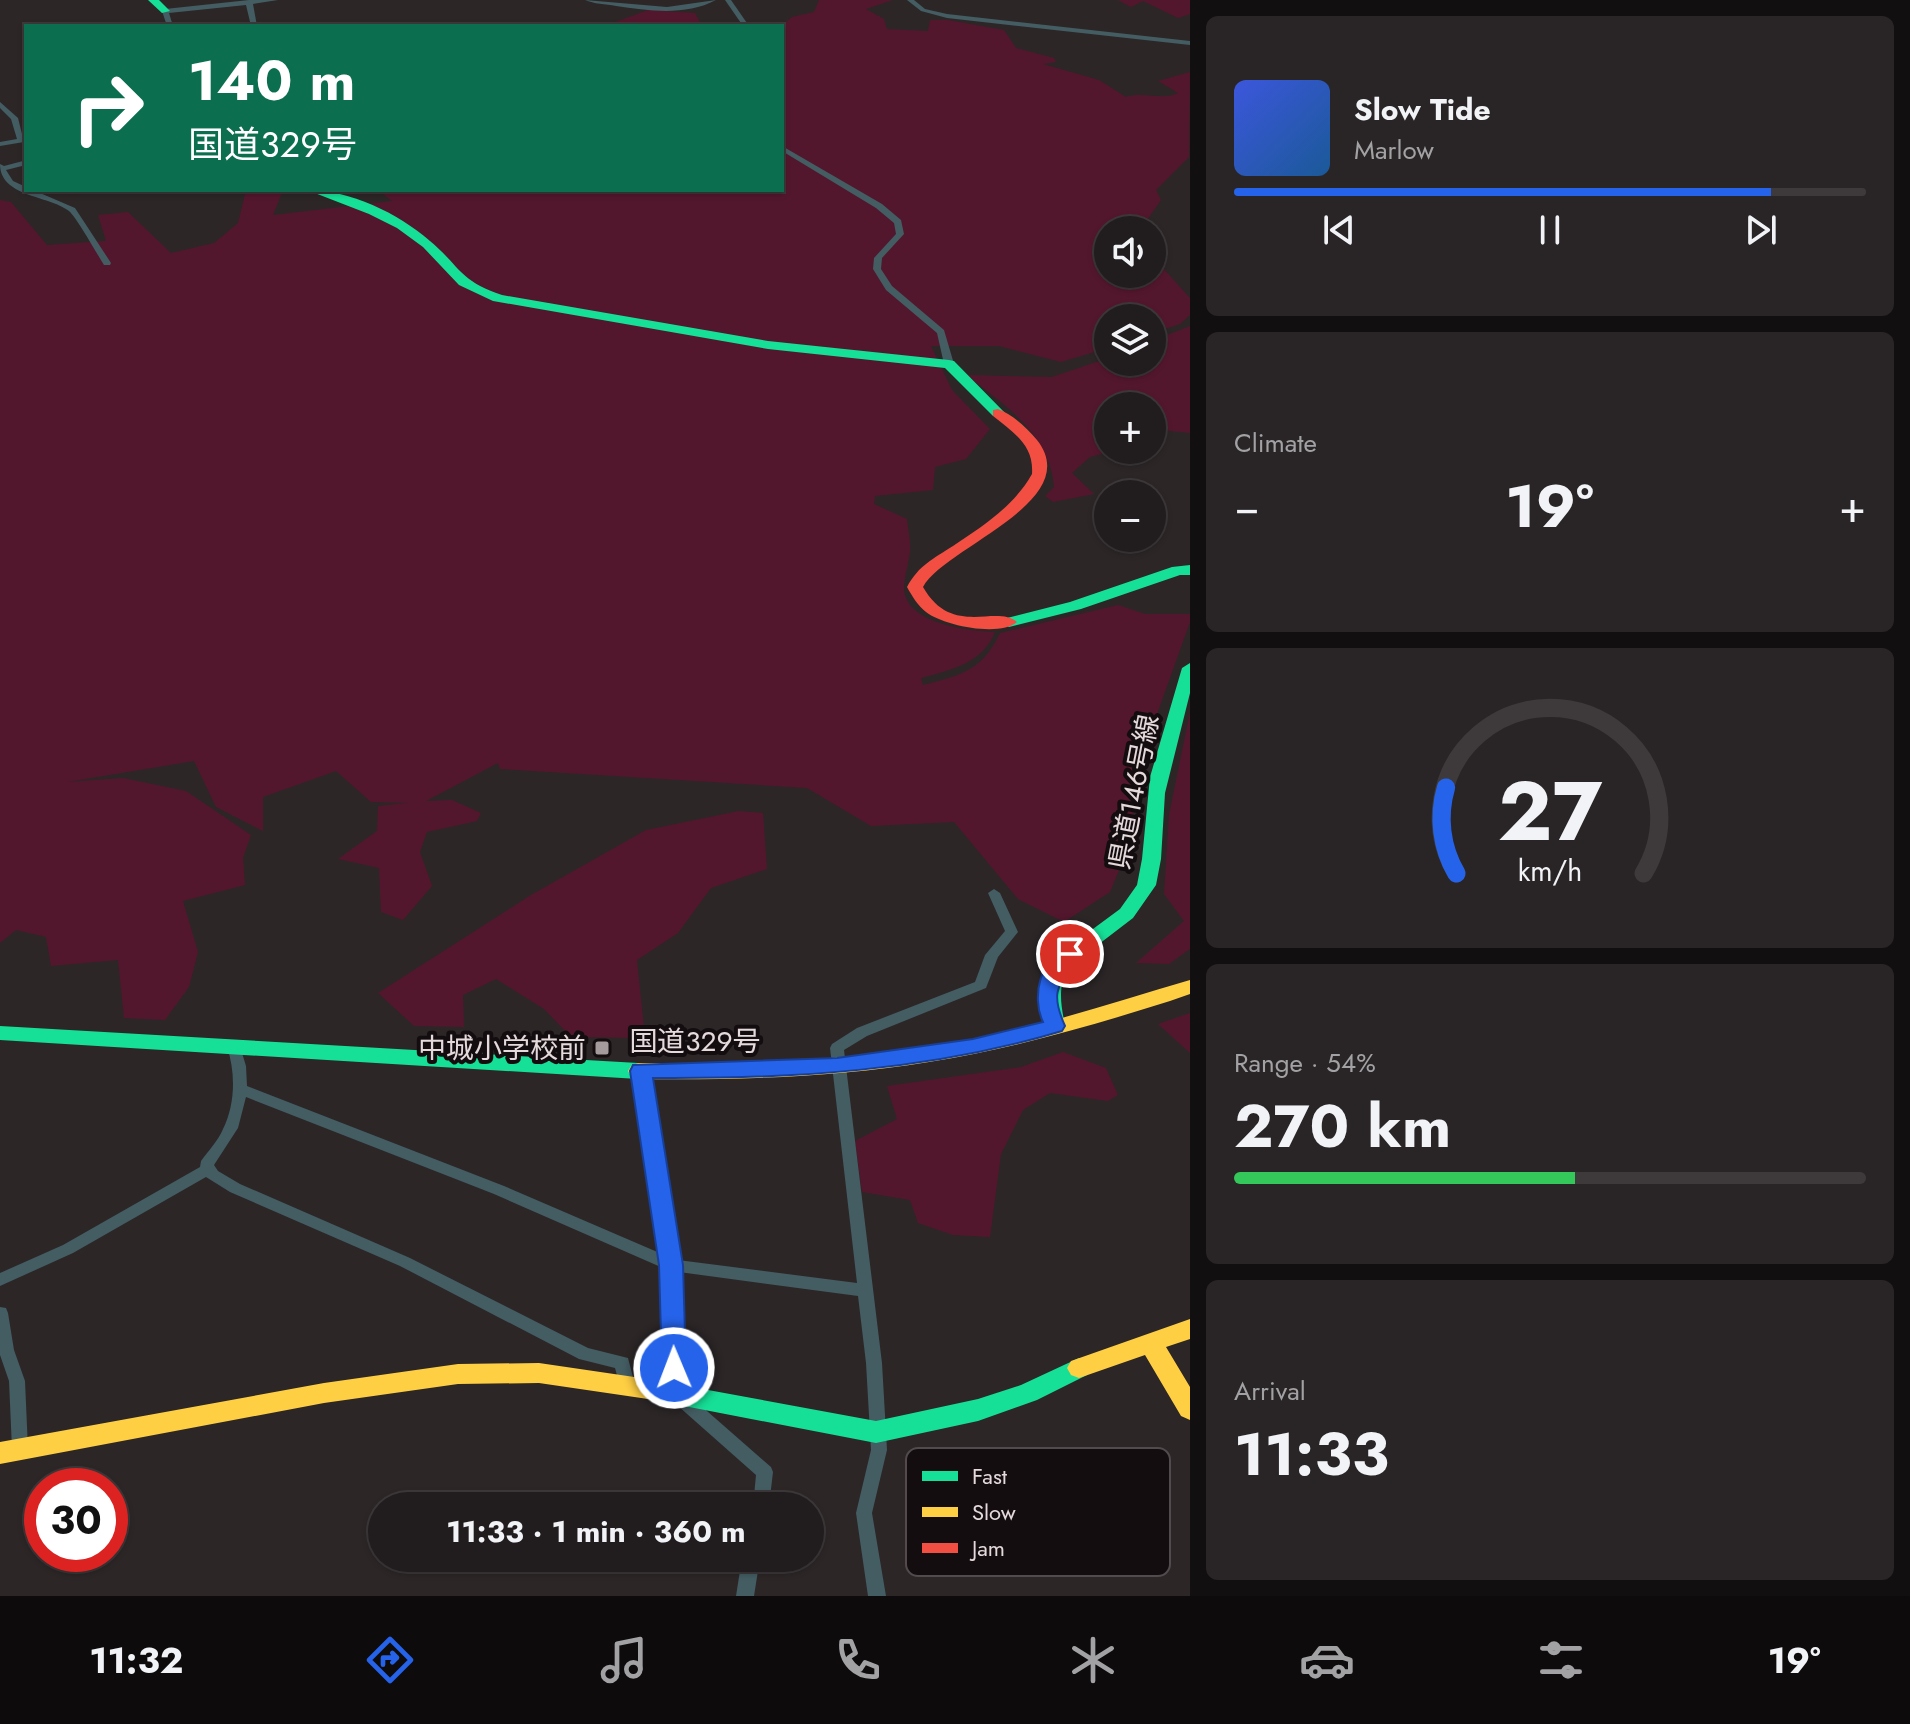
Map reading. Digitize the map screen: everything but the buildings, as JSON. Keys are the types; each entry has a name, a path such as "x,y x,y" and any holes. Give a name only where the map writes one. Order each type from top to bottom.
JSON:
{"main road":[{"path":"320,192 366,206 396,220 429,246 457,278 470,287 504,299 679,332 873,359 949,364 963,384 1016,428 1037,451 1042,466 1038,481 1021,501 923,572 915,587 924,604 947,617 966,622 1012,622 1186,569"},
{"name":"県道146号線","path":"1055,1026 1046,1007 1051,975 1070,954 1133,908 1143,891 1159,774 1190,668"},
{"name":"国道329号","path":"0,1033 641,1071 744,1071 837,1065 973,1047 1190,987"},
{"path":"0,1453 324,1393 458,1374 539,1373 627,1385 876,1432 978,1410 1028,1393 1096,1360 1190,1329"},
{"path":"1150,1342 1190,1409"}],"street":[{"path":"163,12 275,0"},
{"path":"588,0 668,10 691,8 713,0"},
{"path":"728,0 745,24"},
{"path":"910,0 923,10 947,16 1190,43"},
{"path":"249,2 254,24"},
{"path":"0,104 14,118 21,140 0,144"},
{"path":"0,125 14,122"},
{"path":"784,149 879,206 898,222 900,234 878,258 877,269 889,288 941,332 949,364"},
{"path":"24,163 1,167 10,183 24,189"},
{"path":"31,192 72,210 107,263"},
{"path":"877,1596 864,1513 879,1450 874,1363 837,1048 862,1032 981,985 992,955 1012,932 994,893"},
{"path":"234,1047 240,1062 239,1089 230,1128 206,1165 208,1169 235,1188 405,1262 585,1354 622,1363 627,1385"},
{"path":"641,1071 671,1265 675,1393 765,1472 763,1492"},
{"path":"239,1089 499,1190 671,1265 864,1290"},
{"path":"0,1280 68,1249 208,1169"},
{"path":"0,1313 6,1350 17,1381 20,1449"},
{"path":"745,1596 749,1572"}],"shaded area":[{"path":"819,0 893,0 866,9 884,19 887,29 928,31 930,20 948,20 1004,30 1016,48 1054,58 1056,62 1043,64 1099,80 1126,97 1178,93 1158,81 1190,72 1189,157 1156,190 1161,200 1150,216 1094,216 1094,288 1166,288 1166,271 1190,298 1190,315 1180,324 1166,328 1166,304 1094,304 1094,352 1061,362 999,346 931,346 952,390 990,429 966,459 935,467 933,490 875,496 874,504 907,519 910,547 904,589 907,601 915,610 940,623 995,632 990,643 974,658 965,664 921,678 923,685 949,678 978,664 1000,633 1118,605 1145,614 1190,614 1190,622 1142,756 1127,851 1110,892 1064,922 1018,899 954,822 871,826 807,788 500,769 498,763 426,801 452,800 481,813 477,821 427,832 420,852 432,886 403,920 381,912 379,868 338,859 377,831 378,806 408,803 371,802 336,771 263,797 263,831 216,807 194,761 67,782 123,778 186,791 251,835 243,858 245,885 183,901 198,952 189,987 165,1020 124,1018 118,960 51,966 46,937 16,930 0,943 0,200 11,202 47,245 106,241 98,215 128,212 171,253 214,243 238,223 246,192 282,192 273,215 392,201 381,192 784,192 783,24 792,17 814,12"},
{"path":"1118,0 1190,0 1190,14 1178,18 1143,1 1131,7"},
{"path":"648,10 695,13 701,24 610,24"},
{"path":"1190,326 1190,433 1166,430 1166,392 1094,392 1094,456 1072,473 1094,494 1053,502 1045,496 1054,487 1051,468 1035,436 1010,410 966,375 1052,377 1094,363 1094,376 1166,376 1166,335"},
{"path":"1190,712 1190,949 1169,964 1136,963 1184,921 1164,894 1169,815"},
{"path":"739,811 763,813 767,869 711,888 678,933 637,960 645,1038 571,1037 544,1009 496,979 463,995 464,1027 414,1026 378,993 531,895 646,830"},
{"path":"1190,1013 1190,1053 1158,1024"},
{"path":"1063,1052 1106,1068 1118,1095 1108,1101 1050,1093 1023,1110 1001,1154 990,1237 953,1235 918,1223 910,1200 862,1192 855,1141 897,1119 887,1086 1021,1067"}],"traffic: fast":[{"path":"153,0 165,11"},
{"path":"319,192 359,205 401,225 427,244 463,283 498,298 768,345 949,364 998,413"},
{"path":"1009,622 1075,606 1178,570 1190,570"},
{"path":"1055,1026 1050,999 1053,978 1062,962 1126,914 1146,885 1152,859 1154,805 1159,777 1190,668"},
{"path":"0,1033 638,1071"},
{"path":"648,1389 876,1432 978,1410 1028,1393 1079,1368"}],"traffic: slow":[{"path":"638,1071 722,1072 806,1068 931,1054 1055,1028 1190,987"},
{"path":"1079,1368 1190,1329"},
{"path":"1150,1342 1190,1409"},
{"path":"0,1453 324,1393 458,1374 539,1373 648,1389"}],"traffic: jam":[{"path":"998,413 1033,445 1040,459 1039,474 1015,507 923,572 915,587 931,608 954,620 1009,622"}],"place":[{"name":"中城小学校前","path":"602,1048"}],"route":[{"path":"674,1368 671,1265 641,1071 744,1071 837,1065 973,1047 1055,1026 1046,1007 1047,987 1051,975 1070,954"}]}
